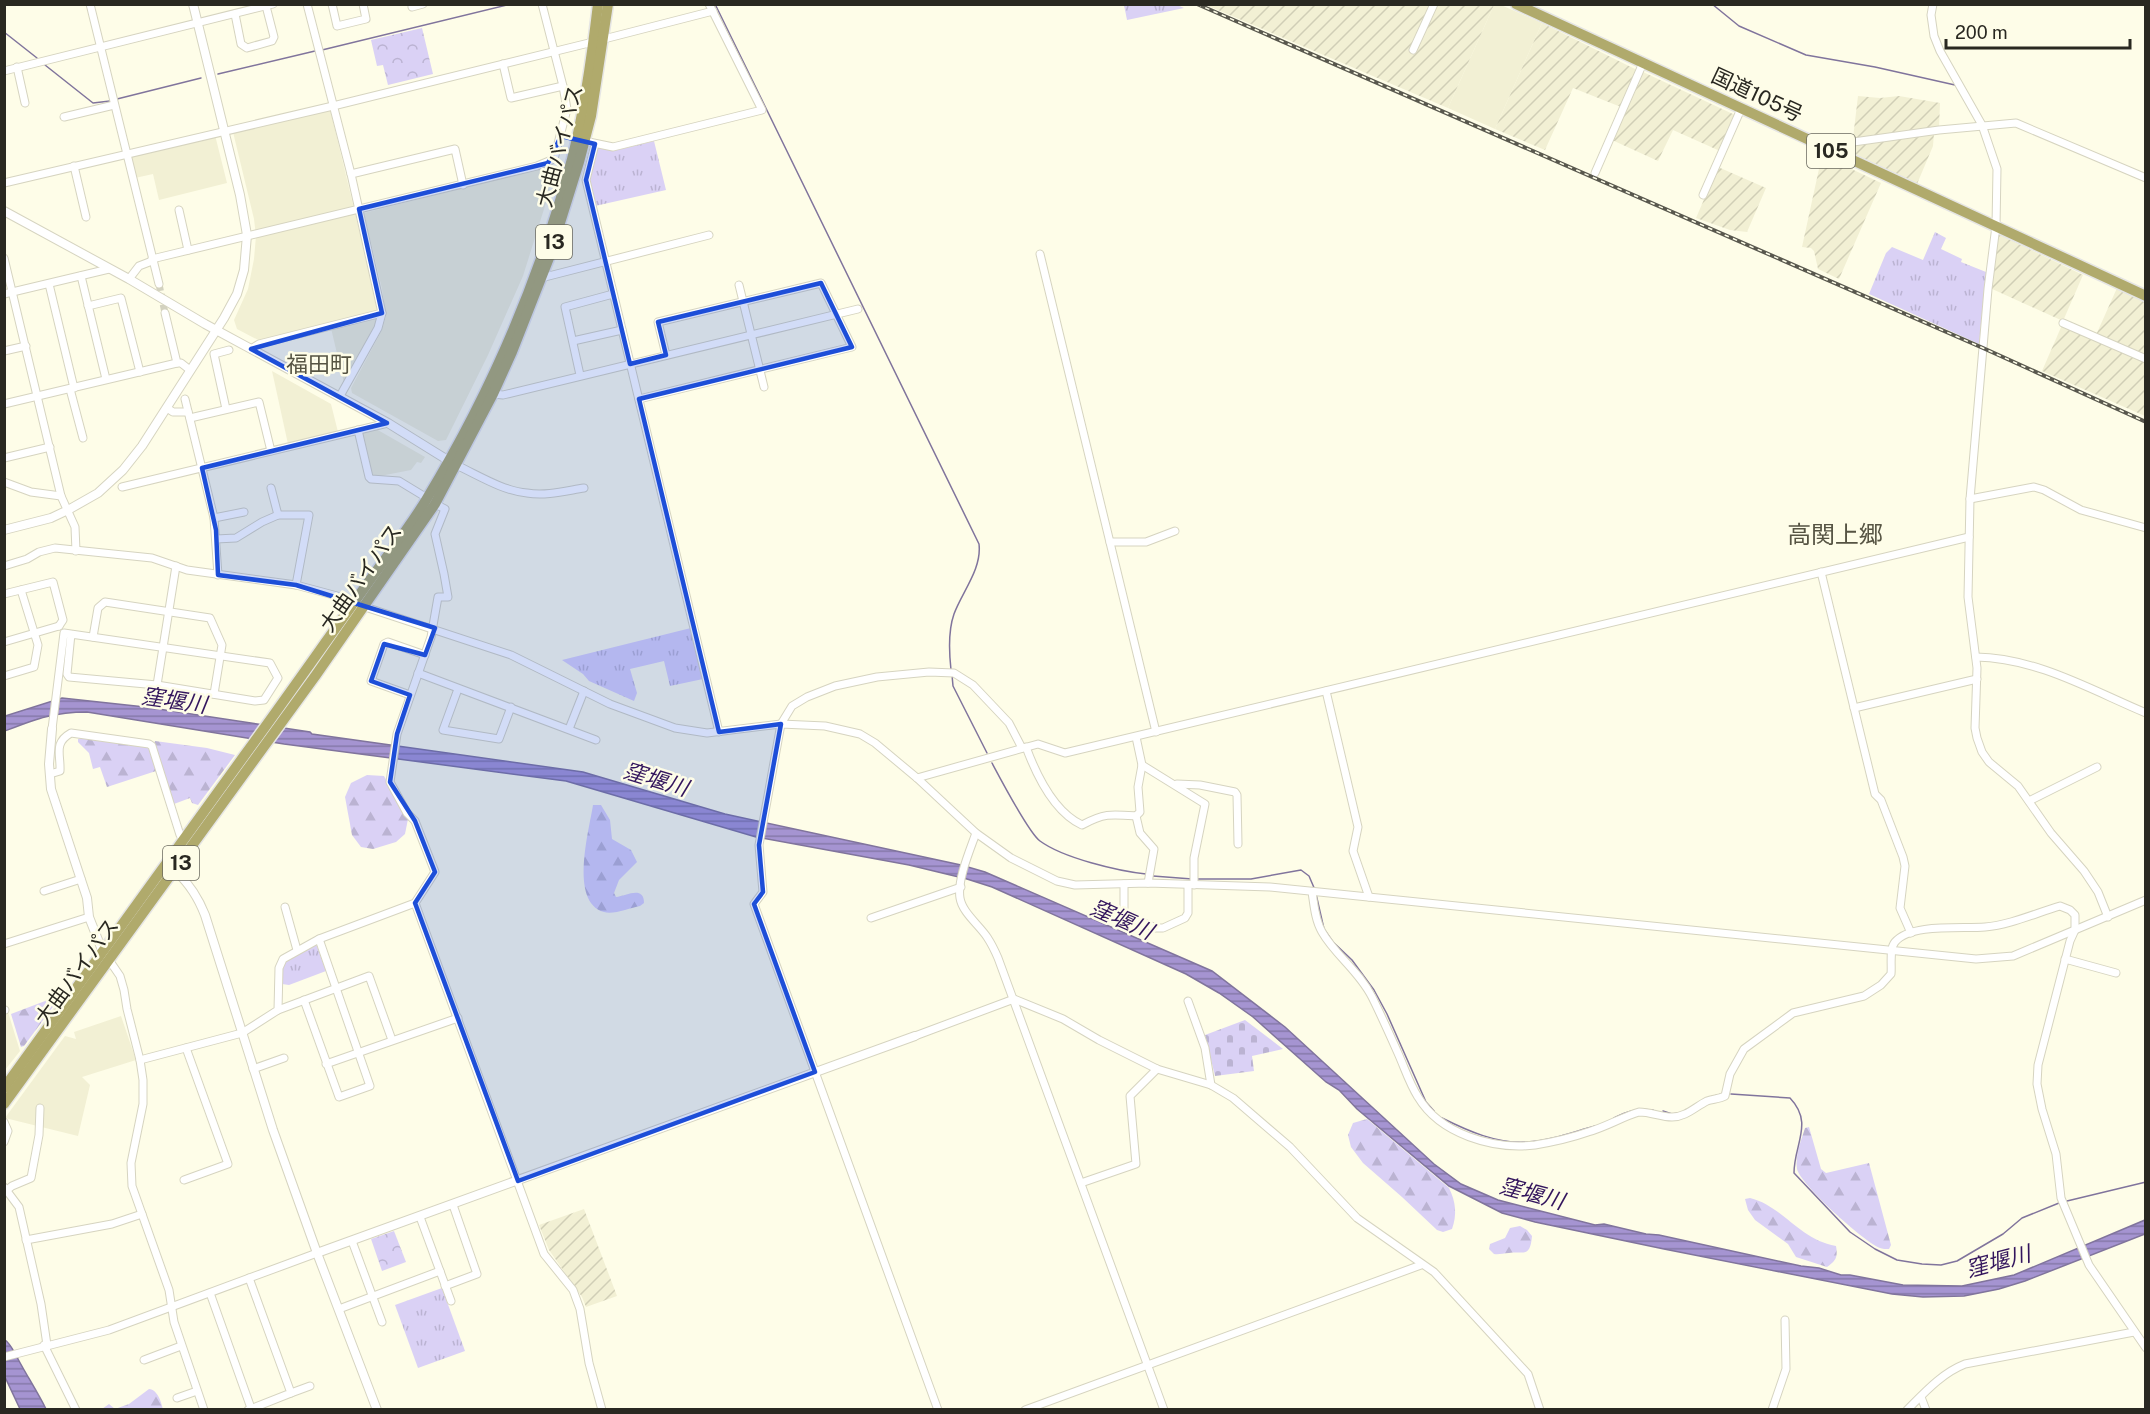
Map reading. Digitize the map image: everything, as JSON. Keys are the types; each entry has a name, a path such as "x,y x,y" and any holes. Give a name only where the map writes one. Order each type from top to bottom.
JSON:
{"highway":[{"name":"大曲バイパス","path":"4,1088 102,950 365,607 431,501 493,394 541,278 585,142 591,116 599,40 598,4"},
{"name":"大曲バイパス","path":"599,40 608,4"},
{"name":"国道105号","path":"1516,4 2145,296"},
{"name":"大曲バイパス","path":"452,463 532,281 572,160 585,142"},
{"name":"大曲バイパス","path":"281,715 353,603 431,501"},
{"name":"大曲バイパス","path":"4,1104 176,871 248,761"}],"street":[{"path":"90,4 159,284"},
{"path":"4,530 51,518 68,510 98,493 123,470 167,408 237,294 244,270 247,236 240,195 194,4"},
{"path":"308,4 351,174 382,313 378,328 340,396"},
{"path":"332,4 337,26 366,19 363,4"},
{"path":"412,7 423,4"},
{"path":"129,279 139,266 188,250 548,163 554,159 567,109 542,4"},
{"path":"1413,50 1434,4"},
{"path":"1933,4 1934,36 1940,51 1982,125 1997,169 1996,226 1988,289 1970,498 1968,597 1976,657 1975,728 1982,752 1989,762 2018,786 2051,833 2084,871 2098,892 2108,917"},
{"path":"4,71 269,5 274,37 272,41 247,48 241,44 235,14"},
{"path":"4,183 503,64 711,8 762,110 613,147 561,136"},
{"path":"1595,173 1643,63"},
{"path":"503,64 511,98 563,86"},
{"path":"17,67 25,103"},
{"path":"64,117 114,105"},
{"path":"1703,195 1741,109"},
{"path":"1822,147 1982,125 2016,123 2145,178"},
{"path":"585,142 586,180 719,732"},
{"path":"351,174 455,149 463,185"},
{"path":"74,166 86,217"},
{"path":"179,210 188,250"},
{"path":"4,211 388,423 452,463 510,489 525,493 557,493 584,488"},
{"path":"541,278 709,235"},
{"path":"1040,254 1156,732"},
{"path":"4,258 8,293 26,346 61,496 75,527 76,551"},
{"path":"8,293 109,269"},
{"path":"81,276 106,379"},
{"path":"639,399 852,347 821,283 658,322 666,355"},
{"path":"49,284 83,438"},
{"path":"739,285 764,387"},
{"path":"580,375 565,307 613,294"},
{"path":"88,306 121,298 140,372"},
{"path":"493,394 503,394 858,309"},
{"path":"165,313 177,363"},
{"path":"251,349 259,344 382,313"},
{"path":"2063,323 2145,359"},
{"path":"573,341 622,330"},
{"path":"4,351 26,346"},
{"path":"226,410 214,354 229,350"},
{"path":"4,404 177,363 181,363 190,370"},
{"path":"185,399 214,518 218,574"},
{"path":"167,408 173,412 189,415 226,410 259,402 271,451"},
{"path":"122,487 388,423"},
{"path":"278,1010 279,968 283,959 319,939 416,903 435,872 415,822 392,789 391,773 397,734 433,628 438,597 448,597 435,534 445,509 399,481 371,479 358,430"},
{"path":"4,458 50,447"},
{"path":"4,482 31,492 61,496"},
{"path":"1970,498 2034,487 2081,510 2145,528"},
{"path":"271,488 278,515"},
{"path":"214,518 244,512"},
{"path":"216,538 236,538 278,515 309,515 296,585"},
{"path":"1110,542 1146,542 1175,531"},
{"path":"917,778 1038,744 1065,753 1969,537"},
{"path":"4,566 55,548 152,558 187,570 296,585 337,596 511,655 610,705 675,728 692,732 719,732 781,724 825,726 860,734 875,743 917,778 976,833 1011,858 1057,881 1075,885 1192,882 1270,887 1976,959 2013,956 2145,900"},
{"path":"157,685 176,566"},
{"path":"1821,572 1875,794 1881,800 1903,857 1905,866 1900,908 1911,933"},
{"path":"4,594 53,582 63,620 64,631 67,674 69,677 157,685 255,701 264,700 278,678 270,663 64,631 35,633 6,641 4,632"},
{"path":"4,676 34,667 38,645 21,590"},
{"path":"93,637 98,608 105,602 210,618 222,645 214,694"},
{"path":"64,631 52,729 51,789 87,898 89,917 102,950 120,976 141,1060 143,1104 130,1163 130,1176 170,1290 171,1307 181,1346 204,1410"},
{"path":"410,695 371,681 384,644 388,642 424,655"},
{"path":"1976,657 1989,657 2033,665 2145,713"},
{"path":"938,1410 754,904 763,892 759,845 781,724 792,706 807,697 835,686 878,677 951,672 973,685 1009,723 1024,747 1037,777 1072,820 1082,825 1098,816 1109,814 1136,816"},
{"path":"418,673 596,740"},
{"path":"1854,708 1977,679"},
{"path":"458,688 443,730 499,739 511,707"},
{"path":"569,729 584,691"},
{"path":"1326,691 1358,827 1353,851 1369,897"},
{"path":"50,774 60,771 58,747 71,733 149,744 155,754 180,835"},
{"path":"1136,736 1142,765 1138,787 1140,812 1136,816"},
{"path":"1124,884 1124,915 1156,928 1163,928 1185,918 1188,913 1194,858 1206,806 1175,784 1142,765"},
{"path":"2029,801 2097,767"},
{"path":"1175,784 1200,785 1235,792 1238,795 1238,844"},
{"path":"1136,816 1140,833 1154,849 1148,883"},
{"path":"976,833 967,859 960,898 966,910 988,938 998,958 1164,1410"},
{"path":"176,871 198,896 233,1000 253,1069 317,1253 377,1410"},
{"path":"44,891 81,879"},
{"path":"871,918 961,886"},
{"path":"1316,892 1316,918 1322,932 1368,989 1417,1096 1425,1108 1453,1130 1477,1139 1506,1144 1533,1145 1590,1132 1639,1112 1672,1117 1683,1116 1708,1101 1725,1096 1730,1074 1744,1049 1793,1013 1853,1000 1873,991 1892,974 1892,950 1895,942 1911,933 1925,929 1986,927 2060,906 2070,910 2075,915 2075,930 2065,959 2038,1065 2037,1084 2056,1154 2061,1198 2089,1265 2145,1348"},
{"path":"416,903 544,1254 573,1290 580,1309 589,1364 602,1410"},
{"path":"285,907 297,950"},
{"path":"4,944 89,917"},
{"path":"304,1000 339,1097 370,1086 319,939"},
{"path":"2065,959 2116,973"},
{"path":"141,1060 242,1033 278,1010 369,976 392,1040"},
{"path":"4,1357 109,1330 1014,999 1064,1019 1099,1041 1157,1069 1211,1085 1233,1098 1290,1147 1357,1218 1434,1272 1528,1374 1540,1410"},
{"path":"1188,1001 1205,1048 1211,1085"},
{"path":"326,1064 458,1018"},
{"path":"184,1180 228,1164 186,1048"},
{"path":"253,1069 284,1058"},
{"path":"1081,1183 1136,1164 1130,1096 1157,1069"},
{"path":"40,1108 39,1135 31,1178 6,1188 19,1207 40,1304 43,1346 76,1410"},
{"path":"4,1122 8,1131 4,1142"},
{"path":"445,1286 477,1274 453,1205"},
{"path":"26,1240 112,1224 142,1214"},
{"path":"420,1217 451,1301"},
{"path":"352,1241 382,1322"},
{"path":"1025,1410 1421,1265"},
{"path":"339,1309 440,1271"},
{"path":"249,1278 291,1393"},
{"path":"210,1293 250,1409 309,1386"},
{"path":"1772,1410 1786,1369 1785,1320"},
{"path":"1907,1410 1951,1370 1965,1364 2134,1332"},
{"path":"144,1360 181,1346"},
{"path":"177,1398 197,1391"},
{"path":"1921,1397 1926,1410"}],"highlighted area":[{"path":"561,136 595,144 586,180 630,364 666,355 658,322 821,283 852,347 639,399 719,732 781,724 759,845 763,892 754,904 815,1072 518,1181 415,903 435,872 415,821 390,782 397,734 410,695 371,681 384,644 425,655 435,628 296,585 218,575 216,530 202,468 387,423 251,349 382,313 359,209 548,163"}],"shaded area":[{"path":"1206,5 1494,5 1448,108"},
{"path":"1494,5 1501,5 1542,23 1495,129 1448,108"},
{"path":"1542,23 1637,70 1621,107 1573,88 1545,150 1495,129"},
{"path":"1643,72 1735,115 1720,151 1673,130 1658,161 1612,140"},
{"path":"1858,96 1880,98 1899,96 1940,103 1939,128 1853,138"},
{"path":"330,109 379,312 376,323 344,383 330,324 262,342 237,329 234,320 248,289 256,236 233,132"},
{"path":"1934,133 1933,146 1917,184 1837,149 1836,146"},
{"path":"215,135 227,183 159,200 153,174 135,178 130,156"},
{"path":"1822,155 1881,183 1839,279 1818,269 1814,251 1811,248 1802,247"},
{"path":"545,167 550,190 523,276 488,355 446,440 438,441 352,393 351,388 382,330 386,316 364,213"},
{"path":"1718,167 1766,188 1747,232 1730,230 1696,218"},
{"path":"1998,234 2083,275 2063,321 1990,288"},
{"path":"2117,288 2145,301 2145,357 2096,335"},
{"path":"2062,325 2145,361 2145,416 2042,371"},
{"path":"272,371 331,404 338,432 288,444"},
{"path":"376,429 425,457 411,470 373,476 361,433"},
{"path":"62,698 145,707 312,734 583,772 725,814 985,872 1212,971 1285,1027 1434,1164 1461,1184 1498,1200 1595,1225 1604,1224 1659,1235 1819,1268 1841,1275 1903,1285 1962,1286 2014,1275 2145,1220 2145,1234 1999,1289 1964,1296 1923,1297 1892,1294 1535,1222 1502,1213 1449,1186 1253,1017 1219,993 1186,974 992,887 909,865 756,837 566,781 284,744 87,712 45,717 5,731 5,716"},
{"path":"8,1012 20,1051 5,1070 5,1013"},
{"path":"121,1016 136,1060 82,1077 90,1085 78,1136 5,1118 65,1036 76,1039 74,1032"},
{"path":"584,1209 617,1296 586,1307 582,1297 549,1250 539,1225"},
{"path":"4,1339 12,1348 46,1409 20,1409 5,1377"}],"green space":[{"path":"1124,5 1177,5 1184,8 1127,20"},
{"path":"422,28 433,74 388,85 383,65 377,66 371,40"},
{"path":"654,141 666,190 595,206 588,181 596,147 617,150"},
{"path":"1935,232 1946,238 1941,249 1962,259 1961,262 1986,272 1979,344 1869,294 1886,253 1892,247 1923,260"},
{"path":"691,628 703,679 670,686 664,661 630,669 637,693 634,701 589,681 583,674 562,660"},
{"path":"86,737 148,745 156,771 107,787 100,767 93,769 89,753 78,742 78,739"},
{"path":"155,741 207,748 235,755 198,805 192,803 190,798 174,804 154,745"},
{"path":"367,775 384,776 408,819 405,834 396,842 373,849 361,847 352,835 345,797 351,783"},
{"path":"593,805 601,805 610,820 612,839 631,850 637,862 619,880 614,893 616,897 634,893 641,894 644,903 640,906 608,913 593,906 587,895 584,881 585,848"},
{"path":"315,944 326,971 289,985 282,984 283,962"},
{"path":"53,998 56,1001 55,1004 21,1047 11,1014"},
{"path":"1245,1020 1283,1049 1252,1056 1254,1071 1215,1076 1205,1035"},
{"path":"1367,1119 1449,1188 1455,1208 1452,1229 1443,1232 1437,1230 1363,1163 1351,1147 1348,1135 1353,1123"},
{"path":"1809,1127 1821,1169 1826,1173 1869,1163 1891,1245 1889,1249 1880,1248 1861,1235 1820,1199 1801,1176 1797,1169 1798,1153 1805,1128"},
{"path":"1750,1198 1772,1208 1812,1237 1836,1246 1834,1261 1827,1267 1796,1257 1788,1244 1755,1220 1748,1210 1745,1199"},
{"path":"1520,1226 1532,1236 1528,1251 1494,1254 1489,1249 1490,1244 1505,1238 1510,1228"},
{"path":"394,1231 406,1262 382,1271 371,1239"},
{"path":"442,1288 465,1351 418,1368 395,1305"},
{"path":"149,1389 157,1394 163,1409 115,1409 129,1404"},
{"path":"109,1404 115,1409 102,1409"}],"waterway":[{"path":"322,50 511,4"},
{"path":"715,4 979,544 975,571 952,621 951,670"},
{"path":"1712,4 1739,26 1806,55 1875,67 1955,85"},
{"path":"4,32 37,58"},
{"path":"218,74 315,51"},
{"path":"45,65 93,103 110,101"},
{"path":"117,99 201,78"},
{"path":"952,675 953,686 987,753"},
{"path":"992,763 1022,817 1040,841 1062,853 1091,863 1146,874"},
{"path":"1197,879 1251,879 1301,870 1309,876 1315,890"},
{"path":"1153,876 1192,879"},
{"path":"1316,894 1324,929 1333,942 1352,960 1374,990 1426,1102 1434,1111"},
{"path":"1710,1097 1722,1094"},
{"name":"窪堰川","path":"1731,1094 1790,1098 1797,1107 1802,1125 1794,1173 1850,1232 1875,1249 1897,1260 1941,1265 1957,1261 2003,1234 2022,1218 2059,1203"},
{"path":"1614,1118 1632,1111 1653,1110"},
{"path":"1663,1111 1672,1114 1679,1113"},
{"path":"1442,1118 1483,1136 1516,1142 1544,1140 1595,1126"},
{"path":"2067,1201 2146,1182"}],"tunnel":[{"path":"159,284 165,313"}],"railway":[{"path":"1197,4 1983,348 2146,422"}],"district":[{"name":"福田町","path":"319,364"},
{"name":"高関上郷","path":"1835,535"}]}
